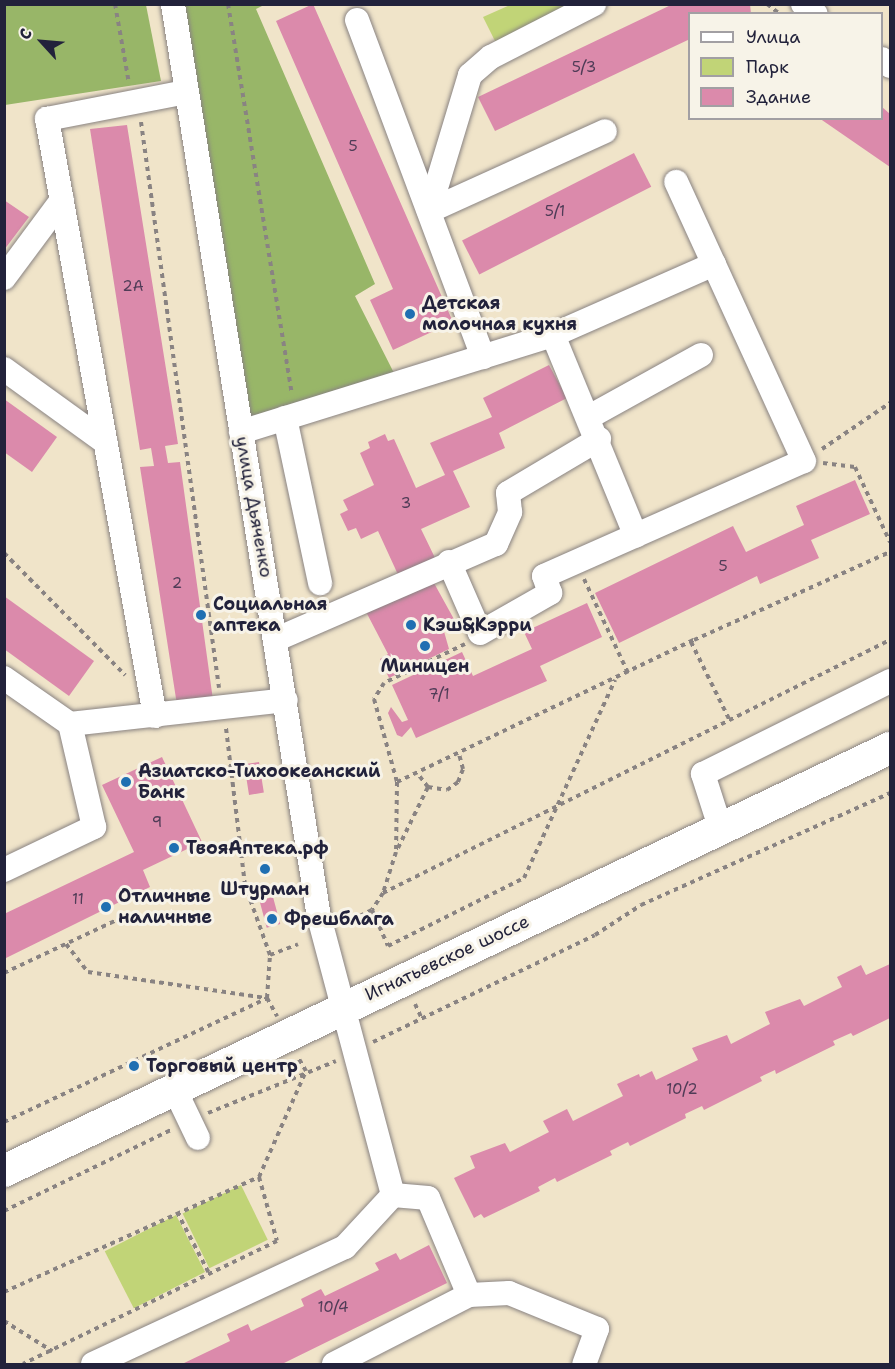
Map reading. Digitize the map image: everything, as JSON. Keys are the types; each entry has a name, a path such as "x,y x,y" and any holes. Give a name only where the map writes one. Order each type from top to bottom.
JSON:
{"main road":[{"name":"Игнатьевское шоссе","path":"4,1171 891,748"}],"street":[{"name":"улица Дьяченко","path":"173,4 241,432 277,639 319,917 393,1195"},
{"path":"429,212 470,75 491,57 594,4"},
{"path":"357,20 483,357"},
{"path":"155,716 48,119 134,100 186,92"},
{"path":"429,212 605,131"},
{"path":"449,562 480,633 550,593 544,576 804,461 676,182"},
{"path":"4,278 62,200"},
{"path":"241,432 289,409 483,357 553,335 714,264"},
{"path":"553,335 599,439 636,536"},
{"path":"589,417 701,355"},
{"path":"4,369 105,442"},
{"path":"289,409 320,583"},
{"path":"277,639 449,562 496,544 510,512 508,494 599,439"},
{"path":"4,678 70,724 286,700"},
{"path":"720,828 704,774 891,681"},
{"path":"4,870 94,827 70,724"},
{"path":"175,1089 194,1130"},
{"path":"107,1362 345,1247 393,1195 428,1198 469,1295"},
{"path":"341,1363 469,1295 509,1293 597,1329 584,1365"}],"path":[{"path":"115,4 123,64 140,119 223,708 245,885 270,955 267,998 277,1017"},
{"path":"228,4 289,409"},
{"path":"804,461 891,403"},
{"path":"804,461 855,466 891,542"},
{"path":"397,782 418,774 691,642 891,552"},
{"path":"4,553 128,678"},
{"path":"575,562 628,673"},
{"path":"383,892 558,802 891,640"},
{"path":"691,642 729,719"},
{"path":"396,852 397,782 374,699 384,683 453,652"},
{"path":"372,910 388,946 524,878 616,679"},
{"path":"418,774 428,788 447,790 458,782 463,770 459,754"},
{"path":"344,924 372,910 383,892 396,852 428,788"},
{"path":"372,1042 595,935 641,905 891,793"},
{"path":"4,973 125,916"},
{"path":"66,944 88,972 267,998"},
{"path":"270,955 298,944"},
{"path":"4,1122 267,998"},
{"path":"415,1004 421,1017"},
{"path":"299,1059 306,1071"},
{"path":"4,1211 194,1130 306,1071 336,1061"},
{"path":"23,1365 277,1241 259,1177 306,1071"},
{"path":"4,1292 177,1212 259,1177"},
{"path":"177,1212 210,1275"},
{"path":"4,1321 52,1351"}],"green space":[{"path":"5,4 146,5 161,81 5,105"},
{"path":"173,5 264,5 256,9 375,284 355,296 395,375 241,432"},
{"path":"510,5 581,5 497,45 483,17"},
{"path":"241,1185 268,1240 209,1268 183,1213"},
{"path":"176,1215 205,1272 134,1308 105,1251"}],"building":[{"path":"313,4 453,322 393,350 370,300 393,289 276,21"},
{"path":"673,4 750,4 751,12 688,12 688,40 495,131 478,97"},
{"path":"883,108 890,114 890,167 822,120 883,120"},
{"path":"127,125 178,444 165,446 168,463 180,462 213,700 177,705 140,467 154,466 151,448 140,450 90,129"},
{"path":"634,153 651,187 479,274 462,241"},
{"path":"4,200 29,217 4,250"},
{"path":"549,365 567,398 499,433 505,448 453,471 470,507 421,529 437,562 400,579 378,531 361,539 356,528 348,531 340,514 348,510 343,500 374,485 360,453 370,448 368,442 385,434 388,441 394,439 416,488 445,475 430,443 492,417 483,398"},
{"path":"4,399 57,437 32,472 4,452"},
{"path":"855,480 870,514 811,540 819,558 760,584 757,576 619,643 595,593 733,526 746,552 804,525 796,506"},
{"name":"Кэш&Кэрри","path":"429,574 455,621 443,628 449,649 389,678 380,659 388,654 363,606"},
{"path":"4,596 94,661 69,696 4,649"},
{"path":"587,603 602,637 540,666 547,681 416,738 411,727 402,737 397,735 388,713 391,707 402,722 408,720 392,685 462,652 473,676 532,649 524,632"},
{"path":"162,757 202,842 143,870 150,887 4,959 4,914 134,852 102,785"},
{"path":"259,762 264,793 249,795 244,764"},
{"path":"273,897 280,924 267,928 259,901"},
{"path":"890,964 890,1018 853,1036 851,1033 833,1041 835,1045 776,1074 775,1070 760,1077 762,1081 704,1110 702,1106 685,1114 686,1118 630,1146 628,1142 610,1151 612,1155 557,1182 555,1178 538,1187 540,1191 484,1218 481,1214 474,1218 454,1178 475,1168 470,1156 505,1143 510,1152 549,1132 543,1121 567,1109 573,1121 623,1096 617,1084 652,1071 656,1080 698,1060 692,1048 727,1035 731,1044 770,1024 765,1012 800,999 804,1006 842,987 837,977 861,965 866,975"},
{"path":"429,1245 447,1283 282,1364 182,1364 230,1341 227,1334 248,1324 251,1331 304,1306 301,1299 321,1289 325,1296 379,1270 375,1263 396,1253 400,1260"}],"place":[{"name":"Детская молочная кухня","path":"410,314"},
{"name":"Социальная аптека","path":"201,615"},
{"name":"Кэш&Кэрри","path":"411,625"},
{"name":"Миницен","path":"425,646"},
{"name":"Азиатско-Тихоокеанский Банк","path":"126,782"},
{"name":"ТвояАптека.рф","path":"174,848"},
{"name":"Штурман","path":"265,869"},
{"name":"Отличные наличные","path":"106,907"},
{"name":"Фрешблага","path":"272,919"},
{"name":"Торговый центр","path":"134,1066"}]}
